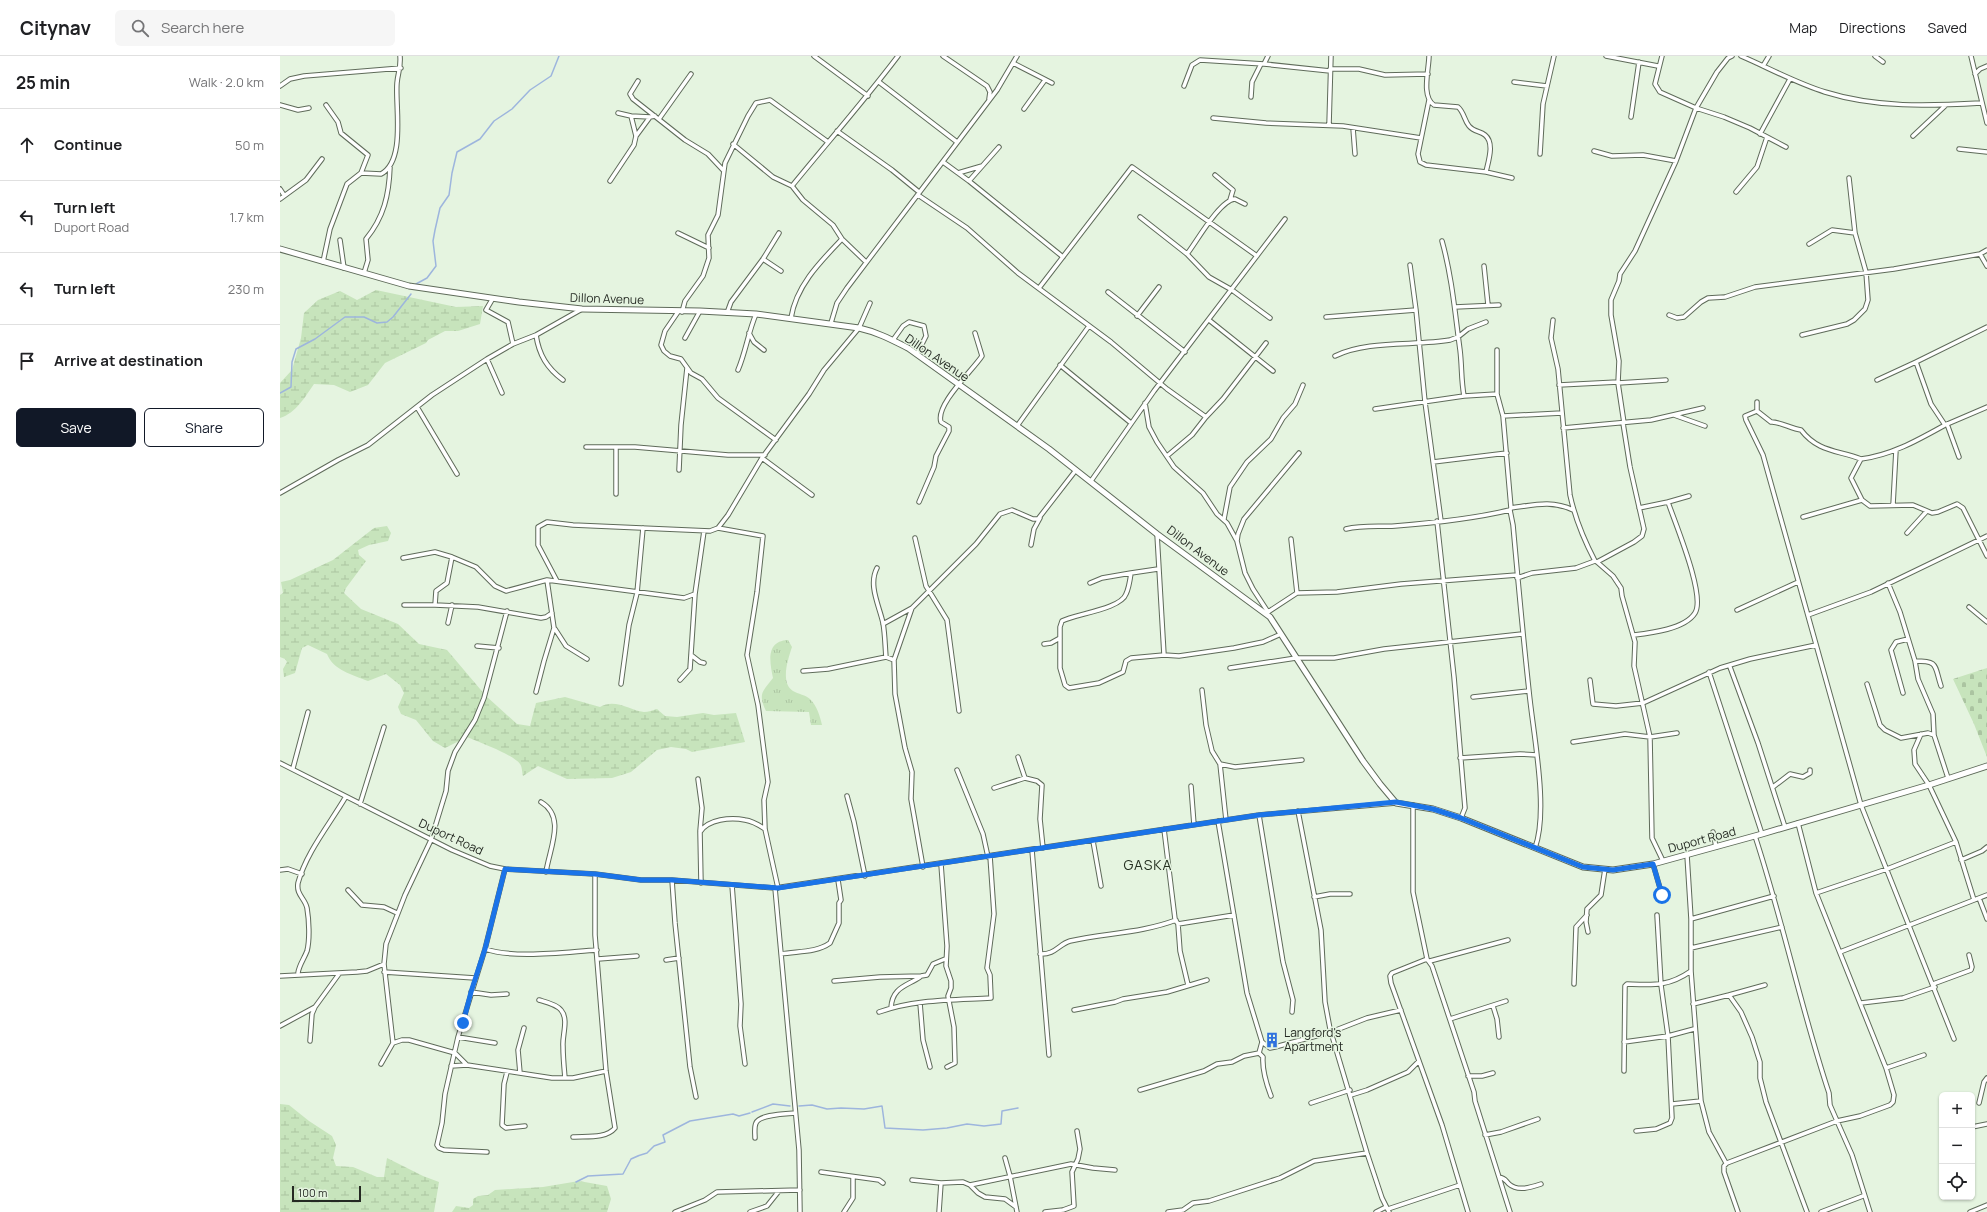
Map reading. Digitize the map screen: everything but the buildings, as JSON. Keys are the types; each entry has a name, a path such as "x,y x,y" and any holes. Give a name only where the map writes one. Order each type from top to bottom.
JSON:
{"street":[{"path":"364,273 368,260 366,239 378,225 389,190 390,167 398,133 397,83 401,68 400,56"},
{"path":"814,56 868,96"},
{"path":"792,186 868,96 898,56"},
{"path":"943,56 987,86 990,92 988,102"},
{"path":"831,323 837,303 866,262 988,102 1017,56"},
{"path":"1251,98 1252,82 1268,56"},
{"path":"1329,125 1330,56"},
{"path":"1429,56 1429,100 1418,154 1419,161 1422,164 1486,172 1512,178"},
{"path":"1540,154 1542,114 1554,56"},
{"path":"1606,56 1658,66"},
{"path":"1662,56 1658,66 1655,84 1656,88 1660,92 1696,108 1724,117 1786,146"},
{"path":"1741,56 1824,92 1877,103 1920,106 1981,104"},
{"path":"1763,66 1768,56"},
{"path":"1874,56 1883,62"},
{"path":"1972,56 1981,104 1987,123"},
{"path":"1145,403 1151,431 1174,467 1203,493 1216,514 1224,519 1237,541 1245,573 1269,614 1297,593 1337,592 1444,581 1517,577 1532,573 1576,568 1596,561 1634,542 1642,536 1644,529 1639,508 1618,383 1619,361 1611,315 1611,300 1619,281 1620,274 1635,251 1676,161 1696,108 1717,72 1730,57"},
{"path":"1184,86 1192,65 1200,60 1330,70 1359,69 1385,75 1428,74"},
{"path":"1630,117 1639,62"},
{"path":"1013,64 1052,83"},
{"path":"1975,74 1980,69 1987,66"},
{"path":"280,86 290,79 304,76 401,68"},
{"path":"618,113 650,118 657,117 691,74"},
{"path":"1760,134 1790,78"},
{"path":"1024,109 1045,80"},
{"path":"638,82 632,89 631,97 685,140 708,154 723,170"},
{"path":"879,82 957,142"},
{"path":"1514,82 1547,86"},
{"path":"776,440 718,398 702,379 687,368 681,359 670,356 661,345 665,331 680,312 703,276 709,258 708,235 718,215 723,170 733,144 756,103 770,100 828,142"},
{"path":"1429,100 1434,105 1458,107 1462,111 1469,126 1474,131 1485,135 1489,139 1490,146 1486,172"},
{"path":"280,105 298,110 309,108"},
{"path":"322,262 330,229 347,184 361,173 368,155 341,133 338,122 326,105"},
{"path":"1913,136 1946,105"},
{"path":"631,116 636,136"},
{"path":"610,182 628,156 636,136 650,118"},
{"path":"1214,118 1266,123 1329,125 1421,138"},
{"path":"1353,128 1355,154"},
{"path":"837,131 892,170 919,194 967,228 1001,259 1206,417"},
{"path":"1736,192 1757,167 1767,138"},
{"path":"733,144 773,177 792,186 803,200 833,225 842,239 866,262"},
{"path":"969,181 999,147"},
{"path":"1959,149 1987,152"},
{"path":"1594,151 1612,156 1643,155 1676,161"},
{"path":"280,199 306,180 322,159"},
{"path":"943,162 969,181 1063,257"},
{"path":"958,173 982,166"},
{"path":"361,173 381,174 390,167"},
{"path":"1039,288 1132,167 1256,256"},
{"path":"1215,175 1233,190 1230,200"},
{"path":"1802,335 1847,324 1854,320 1865,309 1868,300 1866,272 1855,233 1849,178"},
{"path":"280,189 284,195"},
{"path":"1188,254 1223,205 1230,200 1235,199 1246,204"},
{"path":"1140,217 1188,254 1209,277 1232,290 1270,318"},
{"path":"1091,481 1145,403 1285,219"},
{"path":"1809,244 1832,230 1855,233"},
{"path":"678,233 709,248"},
{"path":"727,313 731,302 763,259 779,233"},
{"path":"791,318 793,307 806,280 842,239"},
{"path":"340,240 344,268"},
{"path":"1442,241 1448,265 1455,307 1460,377 1464,396"},
{"name":"Dillon Avenue","path":"280,249 409,286 582,310 700,311 756,314 859,328 872,331 893,340 917,354 958,383 1091,481 1157,534 1269,614 1367,766 1396,802"},
{"path":"1669,315 1677,318 1684,317 1701,302 1708,298 1725,297 1755,287 1801,283 1866,272 1910,267 1980,254 1987,250"},
{"path":"1980,254 1987,266"},
{"path":"763,259 781,271"},
{"path":"1410,265 1425,402 1442,521"},
{"path":"1484,266 1488,305"},
{"path":"1137,316 1160,287"},
{"path":"1108,292 1185,352"},
{"path":"493,298 486,310 508,322 513,344"},
{"path":"718,528 739,499 762,458 810,394 824,370 859,328 870,303"},
{"path":"1455,307 1499,304"},
{"path":"280,494 332,463 368,445 417,407 487,359 513,344 536,335 582,310"},
{"path":"1326,317 1416,310"},
{"path":"685,338 700,311"},
{"path":"738,370 747,347 748,332 756,314"},
{"path":"1208,320 1273,371"},
{"path":"1553,320 1551,338 1559,386 1570,495 1573,510 1584,540 1596,561 1613,576 1621,588 1634,635 1634,666 1650,737 1652,838 1663,861"},
{"path":"893,340 909,322 924,326 926,336 917,354"},
{"path":"1335,356 1345,351 1396,344 1440,341 1458,337 1468,329 1486,322"},
{"path":"1016,426 1089,326"},
{"path":"1877,380 1987,327"},
{"path":"748,332 754,342 764,350"},
{"path":"919,502 934,467 936,456 950,431 949,427 942,423 940,414 958,383 982,356 975,333"},
{"path":"536,335 540,353 548,367 563,380"},
{"path":"1167,456 1192,435 1223,399 1266,343"},
{"path":"1497,350 1497,394 1503,416 1522,634 1537,755 1539,830 1535,848"},
{"path":"487,359 502,393"},
{"path":"1916,362 1931,404 1946,425 1959,456"},
{"path":"1060,365 1131,422"},
{"path":"679,470 681,425 687,368"},
{"path":"1559,386 1666,380"},
{"path":"1224,519 1230,487 1247,462 1271,439 1283,418 1295,404 1303,385"},
{"path":"1375,409 1464,396 1497,394"},
{"path":"1757,402 1757,411"},
{"path":"417,407 458,474"},
{"path":"1757,411 1771,422 1777,422 1789,428 1801,430 1809,440 1820,447 1861,459 1881,456 1896,450 1946,425 1987,407"},
{"path":"1563,428 1624,423 1703,408"},
{"path":"1757,411 1745,416 1763,455 1788,538 1798,582 1861,805 1954,1039"},
{"path":"1503,416 1562,413"},
{"path":"1673,414 1705,426"},
{"path":"586,447 616,447 728,455 765,455"},
{"path":"616,447 616,494"},
{"path":"1892,506 1896,450"},
{"path":"1237,541 1244,519 1299,453"},
{"path":"1433,462 1507,453"},
{"path":"762,458 812,495"},
{"path":"1861,459 1851,478 1862,500 1870,506 1913,505 1927,511 1938,512 1956,504 1962,508 1987,556"},
{"path":"1031,545 1034,529 1041,517 1076,470"},
{"path":"1639,508 1688,496"},
{"path":"1802,518 1862,500"},
{"path":"1634,635 1680,625 1690,618 1698,606 1696,584 1668,502"},
{"path":"1346,529 1355,526 1382,527 1480,517 1542,503 1561,504 1573,510"},
{"path":"883,624 912,608 976,544 1003,513 1012,510 1036,520 1041,517"},
{"path":"1907,533 1927,511"},
{"path":"1437,521 1465,808 1461,818"},
{"path":"557,581 538,545 538,528 542,524 549,522 573,525 704,531 718,528 763,536 757,592 747,655 758,705 768,782 764,800 765,829 776,888 799,1150 800,1212"},
{"path":"621,684 629,625 637,593 643,528"},
{"path":"680,680 690,669 695,594 704,531"},
{"path":"1157,534 1164,654"},
{"path":"1808,614 1852,599 1987,536"},
{"path":"915,538 923,578 929,592 944,612 947,620 959,711"},
{"path":"1291,539 1297,593"},
{"path":"403,558 435,552 452,556 476,567 495,586 506,591 547,580 684,598 695,594"},
{"path":"435,605 436,591 447,583 452,556"},
{"path":"877,568 874,574 873,586 883,624 886,657"},
{"path":"1090,583 1102,578 1158,569"},
{"path":"1131,573 1124,599 1094,612 1070,617 1062,621 1060,638 1061,674 1065,685 1069,688 1099,683 1111,678 1123,672 1126,661 1131,658 1164,654 1179,656 1234,648 1263,642 1281,634"},
{"path":"536,692 554,628 547,580"},
{"path":"1737,610 1798,582"},
{"path":"1888,583 1915,661 1918,679 1933,714 1934,735 1948,778"},
{"path":"404,605 452,605 507,611 541,618 546,617 552,612"},
{"path":"448,623 452,605"},
{"path":"1969,607 1987,622"},
{"path":"912,608 894,660 895,694 905,748 912,772 911,799 923,867"},
{"path":"393,1043 384,972 386,944 397,912 431,840 446,791 448,771 453,758 474,720 484,698 507,611"},
{"path":"554,628 566,646 586,659"},
{"path":"1230,668 1296,658 1334,658 1384,649 1522,634"},
{"path":"1044,644 1051,643 1060,638"},
{"path":"1903,693 1891,650 1896,642 1908,639"},
{"path":"1590,680 1593,704 1616,706 1643,702 1709,672 1730,667 1750,659 1816,645"},
{"path":"477,646 498,648"},
{"path":"691,655 700,662 704,663"},
{"path":"803,671 828,669 886,657 894,660"},
{"path":"1915,661 1929,661 1934,664 1941,686"},
{"path":"1730,667 1773,787 1785,827"},
{"path":"1709,672 1762,834"},
{"path":"1867,684 1880,726 1882,728 1901,738 1928,733 1934,735"},
{"path":"1202,690 1206,725 1212,751 1220,764 1226,820"},
{"path":"1473,697 1529,691"},
{"path":"293,768 308,712"},
{"path":"360,804 384,727"},
{"path":"1573,742 1626,734 1650,737 1677,733"},
{"path":"1921,734 1914,750 1915,764 1929,785 1956,842 1974,900"},
{"path":"1460,758 1520,754 1537,755"},
{"path":"1018,757 1025,778"},
{"path":"1220,764 1235,767 1302,760"},
{"name":"Duport Road","path":"280,763 293,768 345,798 475,861 505,869 595,874 641,880 672,880 776,888 865,876 1194,824 1259,815 1396,802 1433,809 1461,818 1583,867 1619,869 1653,864 1716,847 1929,785 1987,766"},
{"path":"879,1012 891,1008 920,1003 991,998 990,975 987,968 994,914 992,873 984,834 957,770"},
{"path":"1773,787 1790,772 1803,777 1810,773 1810,770"},
{"path":"994,788 1025,778 1037,781 1042,785 1040,819 1043,848"},
{"path":"698,779 702,808 700,832 701,883"},
{"path":"1191,786 1194,824"},
{"path":"847,796 865,876"},
{"path":"298,973 299,966 307,946 307,909 298,892 302,874 312,852 345,798"},
{"path":"541,802 550,808 555,820 555,828 546,872"},
{"path":"1414,805 1413,892 1428,960 1450,1019 1474,1092 1475,1101 1485,1135 1510,1212"},
{"path":"1298,811 1323,947 1325,1002 1331,1032 1367,1153 1388,1209"},
{"path":"1259,815 1283,962 1293,1000 1292,1012"},
{"path":"700,832 708,824 728,820 744,820 765,829"},
{"path":"1218,821 1247,993 1262,1042 1259,1053"},
{"path":"1738,1212 1724,1172 1724,1166 1727,1162 1837,1121 1860,1116 1890,1105 1893,1102 1894,1095 1886,1068 1816,893 1798,823"},
{"path":"1164,829 1180,951 1188,985"},
{"path":"1713,832 1716,847"},
{"path":"1755,836 1774,896 1829,1094 1830,1105 1852,1155 1870,1212"},
{"path":"1093,840 1101,886"},
{"path":"1816,893 1887,869 1956,842"},
{"path":"1961,860 1982,851 1987,847"},
{"path":"1032,850 1049,1055"},
{"path":"1687,855 1691,919 1691,970 1694,1029 1701,1101 1710,1132 1726,1164 1727,1162"},
{"path":"941,864 947,946 945,959 947,974 951,981 948,1000 954,1027 955,1055 955,1063 947,1067"},
{"path":"1653,864 1662,895"},
{"path":"280,870 288,869 302,874"},
{"path":"487,1152 444,1150 439,1148 437,1145 442,1123 445,1094 454,1053 475,978 485,949 505,869"},
{"path":"1588,932 1586,915 1587,909 1601,895 1605,869"},
{"path":"573,1137 611,1133 615,1128 606,1072 597,950 595,874"},
{"path":"672,880 690,1067 696,1097"},
{"path":"781,954 795,951 810,952 830,943 839,923 839,903 841,900 838,880"},
{"path":"732,885 741,1004 740,1026 745,1064"},
{"path":"348,890 362,905 384,907 397,912"},
{"path":"1314,897 1330,894 1350,894"},
{"path":"1840,952 1987,895"},
{"path":"1691,919 1774,896"},
{"path":"1979,898 1987,919"},
{"path":"1040,954 1050,952 1069,941 1177,922 1234,915"},
{"path":"1574,984 1576,927 1586,915"},
{"path":"1636,1132 1656,1129 1670,1123 1672,1118 1668,1036 1661,985 1658,915"},
{"path":"1691,948 1782,927"},
{"path":"1468,1212 1420,1061 1390,976 1398,970 1428,960 1499,941 1508,940"},
{"path":"485,949 500,953 519,954 597,950"},
{"path":"1861,1003 1903,998 1971,970 1972,967 1968,955"},
{"path":"598,959 636,956"},
{"path":"666,960 679,958"},
{"path":"834,981 928,975 937,962 945,959"},
{"path":"280,976 298,973 339,974 367,971 384,964"},
{"path":"1624,1071 1624,986 1626,984 1661,985 1677,979 1691,970"},
{"path":"384,972 475,978"},
{"path":"310,1041 312,1014 315,1007 339,974"},
{"path":"891,1008 893,998 904,985 921,976"},
{"path":"898,977 904,985"},
{"path":"1074,1010 1115,1002 1122,999 1167,992 1207,980"},
{"path":"1693,1004 1765,985"},
{"path":"471,992 507,994"},
{"path":"1729,995 1741,1012 1752,1037 1760,1062 1760,1078 1765,1097 1807,1212"},
{"path":"539,1000 561,1009 564,1015 564,1034 562,1045 565,1078"},
{"path":"1450,1019 1506,1001"},
{"path":"920,1003 923,1040 930,1067"},
{"path":"1493,1006 1497,1019 1499,1037"},
{"path":"280,1026 315,1007"},
{"path":"1262,1042 1270,1048 1275,1047 1331,1032 1367,1018 1401,1010"},
{"path":"520,1073 518,1050 524,1028"},
{"path":"1624,1042 1668,1036 1694,1029"},
{"path":"458,1037 495,1043"},
{"path":"381,1064 393,1043 398,1040 409,1040 454,1053 467,1065"},
{"path":"1140,1090 1204,1071 1217,1064 1228,1063 1244,1056 1259,1053"},
{"path":"1259,1053 1263,1057 1267,1084 1271,1096"},
{"path":"1886,1068 1924,1055"},
{"path":"1311,1103 1367,1090 1408,1072 1420,1061"},
{"path":"452,1066 467,1065 552,1078 565,1078 606,1072"},
{"path":"507,1072 504,1084 502,1124 506,1128 525,1126"},
{"path":"1468,1076 1482,1076 1493,1073"},
{"path":"1979,1103 1984,1082 1987,1078"},
{"path":"1672,1104 1701,1101"},
{"path":"755,1138 756,1122 759,1119 774,1115 795,1113"},
{"path":"1485,1135 1501,1132 1538,1119"},
{"path":"1975,1126 1987,1124"},
{"path":"1044,1212 1070,1210 1074,1206 1072,1172 1076,1164 1080,1148 1077,1132"},
{"path":"1168,1212 1183,1211 1194,1203 1209,1201 1280,1178 1314,1161 1367,1153"},
{"path":"1004,1158 1010,1176 1017,1212"},
{"path":"970,1185 1076,1164 1093,1168 1115,1170"},
{"path":"821,1172 879,1180 883,1183"},
{"path":"844,1212 853,1198 853,1176"},
{"path":"1499,1177 1504,1178 1510,1185 1522,1189 1541,1184"},
{"path":"912,1180 941,1183 963,1182 970,1185 978,1193 985,1197 1004,1199 1016,1208"},
{"path":"939,1212 941,1183"},
{"path":"1376,1212 1460,1185"},
{"path":"675,1212 705,1200 716,1192 800,1190"},
{"path":"750,1212 767,1206 779,1191"},
{"path":"1821,1212 1864,1196"},
{"path":"1970,1212 1987,1206"},
{"path":"1982,1207 1984,1212"}],"green space":[{"path":"376,290 456,307 483,306 480,324 458,331 445,331 428,340 426,343 385,363 368,385 350,392 334,385 314,384 304,399 291,412 280,418 280,383 292,370 301,338 304,313 318,300 340,291 357,300"},
{"path":"387,526 391,533 388,541 369,545 358,550 359,555 366,561 344,593 361,609 398,624 419,644 447,650 486,696 517,724 530,726 536,703 565,697 600,707 617,704 644,712 657,709 665,716 677,717 703,713 714,715 736,713 745,742 692,752 686,749 671,747 657,750 631,772 612,778 567,779 538,766 523,776 521,765 516,760 496,749 467,737 445,748 433,741 416,720 401,714 398,707 404,693 400,685 386,674 368,681 339,668 330,660 327,654 308,645 302,648 295,673 284,677 283,669 287,662 285,659 280,657 280,595 283,593 281,582 290,580 333,560 374,528"},
{"path":"788,640 792,647 786,670 786,677 789,687 793,691 810,699 818,711 822,725 811,725 809,712 766,711 762,701 762,693 773,678 770,660 772,649 781,641"},
{"path":"1987,668 1987,757 1974,724 1953,679"},
{"path":"280,1104 289,1105 309,1121 332,1136 336,1145 333,1158 336,1166 353,1167 377,1177 384,1177 387,1158 423,1176 439,1182 434,1212 280,1212"},
{"path":"579,1181 607,1186 611,1199 607,1212 452,1212 456,1206 469,1208 473,1205 473,1199 478,1196 488,1195 495,1190 543,1187"}],"waterway":[{"path":"416,284 427,278 436,266 433,241 435,230 440,208 449,195 457,152 480,139 494,121 512,109 530,90 551,76 559,56"},
{"path":"280,393 291,387 292,362 296,349 315,339 345,317 364,317 377,323 387,322 393,317 411,294"},
{"path":"752,1112 773,1104 790,1106"},
{"path":"799,1106 812,1105 827,1109 864,1109 882,1106 885,1128 923,1130 947,1128 967,1124 984,1126 1001,1124 1002,1111 1018,1108"},
{"path":"576,1182 588,1176 623,1174 631,1159 647,1153 654,1146 665,1142 663,1135 690,1121 733,1114 739,1116 750,1113"}],"place":[{"name":"Langford's Apartment","path":"1272,1040"}],"district":[{"name":"GASKA","path":"1148,865"}],"route":[{"path":"463,1023 485,949 505,869 595,874 641,880 672,880 760,888 778,888 988,857 1194,824 1259,815 1396,802 1433,809 1461,818 1583,867 1613,870 1653,864 1662,895"}]}
